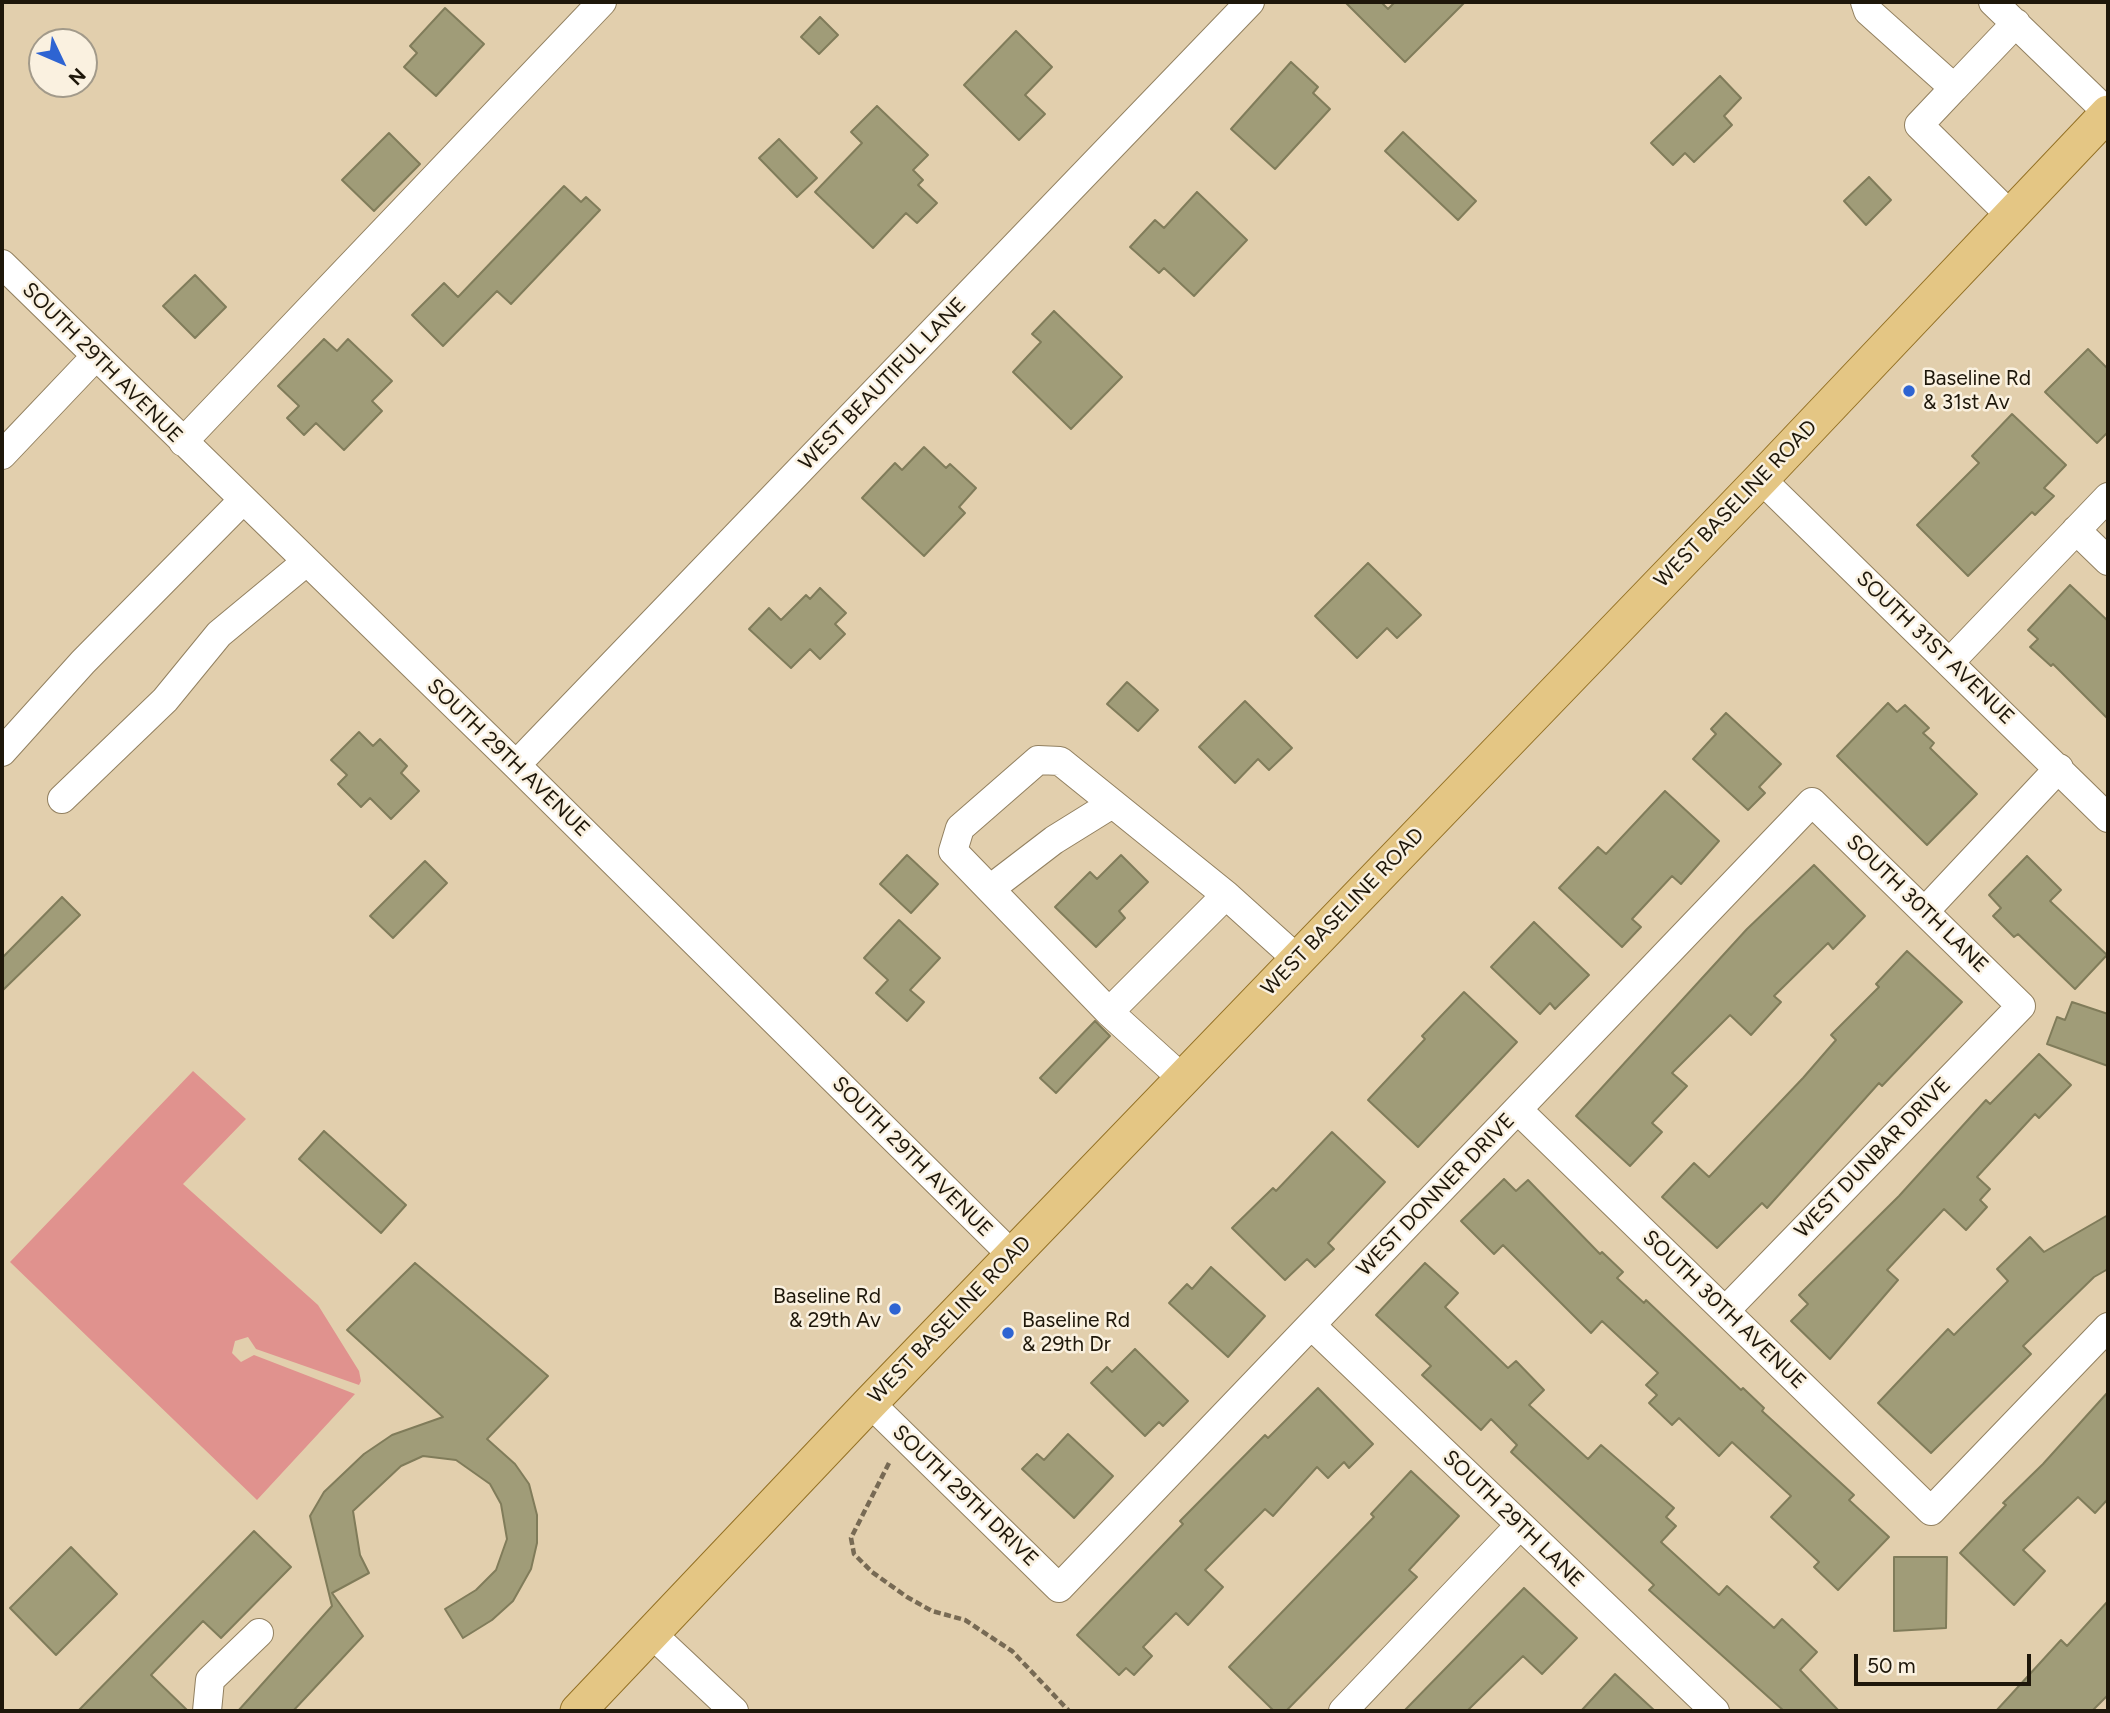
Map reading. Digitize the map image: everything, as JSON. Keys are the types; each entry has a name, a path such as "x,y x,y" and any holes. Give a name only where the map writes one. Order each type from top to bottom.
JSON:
{"main road":[{"name":"WEST BASELINE ROAD","path":"578,1711 2108,113"}],"street":[{"path":"183,442 602,2"},
{"name":"WEST BEAUTIFUL LANE","path":"516,765 1250,2"},
{"path":"1865,2 1868,11 1954,88"},
{"path":"1993,2 2108,113"},
{"path":"2011,216 1919,125 2016,23"},
{"name":"SOUTH 29TH AVENUE","path":"2,264 516,765 1012,1255"},
{"path":"2,455 96,356"},
{"name":"SOUTH 31ST AVENUE","path":"1760,479 2108,818"},
{"path":"1950,663 2108,496"},
{"path":"2,752 83,662 243,500"},
{"path":"2076,530 2108,561"},
{"path":"62,799 165,700 219,634 306,562"},
{"path":"1183,1079 1109,1012 953,851 960,828 1038,760 1060,761 1226,895 1297,960"},
{"path":"1925,911 2059,768"},
{"name":"SOUTH 30TH LANE","path":"1812,802 2021,1006"},
{"name":"WEST DONNER DRIVE","path":"1059,1588 1812,802"},
{"path":"990,889 1054,840 1112,804"},
{"path":"1109,1012 1226,895"},
{"name":"WEST DUNBAR DRIVE","path":"1725,1311 2021,1006"},
{"name":"SOUTH 30TH AVENUE","path":"1518,1110 1931,1511 2108,1327"},
{"name":"SOUTH 29TH LANE","path":"1311,1326 1715,1711"},
{"name":"SOUTH 29TH DRIVE","path":"870,1403 1059,1588"},
{"path":"1343,1711 1520,1525"},
{"path":"207,1711 210,1680 259,1633"},
{"path":"652,1634 734,1711"}],"path":[{"path":"889,1463 851,1538 854,1553 872,1572 907,1597 932,1611 965,1620 1012,1651 1069,1711"}],"shaded area":[{"path":"193,1071 246,1119 183,1184 318,1305 359,1371 361,1381 359,1385 256,1349 248,1337 235,1341 232,1353 241,1362 254,1355 355,1394 257,1500 10,1262"}],"building":[{"path":"1345,2 1381,2 1388,9 1395,2 1465,2 1405,62"},
{"path":"445,8 484,44 436,96 404,67 417,53 410,46"},
{"path":"820,17 838,35 819,54 801,37"},
{"path":"1016,31 1052,67 1025,95 1045,114 1019,140 964,85"},
{"path":"1291,62 1318,87 1313,93 1330,109 1275,169 1231,129"},
{"path":"1720,76 1741,98 1724,116 1732,125 1694,162 1685,153 1673,165 1651,143"},
{"path":"877,106 928,155 913,170 923,180 918,185 937,203 917,223 906,213 873,248 815,192 862,143 851,132"},
{"path":"1403,132 1476,201 1458,220 1385,151"},
{"path":"389,133 420,164 374,211 342,180"},
{"path":"779,139 817,178 797,197 759,158"},
{"path":"1869,177 1891,200 1866,225 1844,201"},
{"path":"564,186 581,202 586,197 600,210 511,304 497,291 443,346 412,315 444,283 458,297"},
{"path":"1197,192 1247,240 1194,296 1164,268 1159,273 1130,247 1155,220 1164,228"},
{"path":"195,275 226,307 195,338 163,306"},
{"path":"1054,311 1122,377 1071,429 1013,372 1041,342 1032,334"},
{"path":"324,339 337,351 348,339 392,381 372,401 382,411 344,450 316,423 304,435 287,418 299,406 278,386"},
{"path":"2088,349 2108,369 2108,432 2097,443 2045,392"},
{"path":"2012,414 2066,465 2044,488 2054,496 2035,515 2032,512 1968,576 1917,525 1979,463 1972,456"},
{"path":"924,447 946,468 950,464 976,488 959,507 965,513 924,556 862,498 895,463 902,470"},
{"path":"1368,563 1421,615 1397,638 1387,628 1357,658 1315,616"},
{"path":"2070,585 2108,621 2108,719 2053,664 2051,666 2030,647 2038,639 2028,630"},
{"path":"820,588 846,613 835,624 845,634 820,659 810,649 791,668 749,629 769,608 781,620 806,595 810,599"},
{"path":"1127,682 1158,710 1138,731 1107,704"},
{"path":"1245,701 1292,748 1269,770 1258,759 1235,783 1199,747"},
{"path":"1888,703 1897,712 1905,705 1929,728 1923,733 1934,743 1930,748 1977,794 1927,845 1837,756"},
{"path":"1726,713 1781,764 1759,787 1765,793 1748,810 1693,759 1716,734 1711,729"},
{"path":"359,732 373,746 380,739 407,766 401,773 419,791 391,819 370,798 361,807 338,784 347,775 331,760"},
{"path":"1665,791 1719,841 1681,884 1672,876 1632,919 1641,927 1622,947 1559,888 1598,847 1606,854"},
{"path":"907,855 938,884 911,913 880,884"},
{"path":"1121,855 1148,882 1119,911 1125,918 1096,947 1055,907 1090,872 1097,879"},
{"path":"2027,856 2061,890 2050,901 2107,955 2075,989 2018,934 2014,937 1993,916 2001,908 1989,895"},
{"path":"425,861 447,883 393,938 370,916"},
{"path":"1814,865 1865,916 1833,949 1828,943 1774,996 1781,1002 1751,1035 1730,1015 1672,1073 1687,1086 1652,1123 1662,1132 1630,1166 1576,1116 1747,929"},
{"path":"62,897 80,915 2,991 2,958"},
{"path":"899,920 940,958 910,990 924,1002 907,1021 876,993 888,980 864,958"},
{"path":"1534,922 1589,975 1555,1009 1550,1003 1540,1014 1491,967"},
{"path":"1907,951 1962,1002 1882,1086 1879,1083 1767,1208 1762,1203 1717,1248 1662,1197 1694,1163 1709,1177 1803,1078 1836,1040 1831,1035 1879,987 1876,984"},
{"path":"1464,992 1517,1042 1418,1147 1368,1100 1425,1039 1422,1036"},
{"path":"2072,1002 2108,1014 2108,1066 2047,1044 2057,1017 2065,1020"},
{"path":"1095,1021 1110,1036 1056,1093 1040,1078"},
{"path":"2039,1054 2071,1085 2039,1118 2035,1114 1977,1177 1990,1189 1980,1200 1987,1207 1966,1230 1944,1209 1887,1270 1898,1280 1830,1359 1791,1321 1808,1304 1799,1295 1899,1196 1986,1100 1990,1104"},
{"path":"324,1131 406,1205 381,1233 299,1159"},
{"path":"1332,1132 1385,1182 1328,1243 1334,1249 1315,1267 1307,1259 1285,1280 1232,1228 1273,1188 1276,1191"},
{"path":"1504,1179 1516,1191 1528,1180 1600,1254 1602,1252 1623,1272 1617,1278 1644,1303 1646,1300 1741,1390 1743,1388 1764,1408 1762,1411 1854,1495 1849,1500 1889,1537 1838,1590 1814,1567 1819,1562 1771,1517 1791,1496 1732,1442 1719,1456 1679,1418 1672,1425 1649,1403 1657,1395 1646,1385 1658,1373 1602,1321 1591,1333 1503,1245 1494,1254 1461,1221"},
{"path":"2108,1215 2108,1269 2094,1277 2023,1346 2031,1354 1931,1453 1878,1403 1948,1329 1954,1335 2008,1281 1997,1269 2030,1237 2044,1252"},
{"path":"415,1263 548,1376 487,1439 515,1464 529,1484 537,1515 537,1543 531,1569 513,1601 492,1620 463,1638 445,1609 476,1590 496,1570 507,1539 501,1504 490,1484 456,1460 423,1456 401,1466 353,1511 360,1555 369,1573 332,1593 363,1636 293,1711 238,1711 332,1606 310,1516 324,1492 364,1454 392,1435 443,1417 347,1330"},
{"path":"1425,1263 1458,1293 1445,1307 1508,1368 1516,1361 1544,1390 1529,1405 1588,1459 1601,1445 1674,1508 1666,1517 1676,1526 1661,1542 1719,1595 1727,1586 1774,1628 1782,1619 1817,1652 1800,1670 1839,1711 1784,1711 1649,1590 1654,1585 1511,1452 1517,1445 1491,1419 1481,1430 1422,1375 1431,1366 1376,1315"},
{"path":"1211,1267 1265,1316 1228,1357 1169,1303 1187,1284 1192,1289"},
{"path":"1135,1349 1188,1401 1163,1426 1159,1422 1145,1436 1091,1383 1107,1367 1112,1372"},
{"path":"1318,1388 1373,1444 1349,1468 1344,1462 1328,1478 1317,1467 1273,1516 1265,1509 1205,1570 1223,1587 1188,1625 1176,1613 1143,1647 1152,1656 1134,1675 1126,1668 1119,1675 1077,1635 1183,1524 1180,1521 1265,1435 1268,1438"},
{"path":"2108,1392 2108,1499 2095,1513 2078,1497 2023,1550 2045,1571 2014,1605 1960,1553 2006,1505 2003,1503 2043,1464"},
{"path":"1068,1434 1113,1476 1074,1518 1022,1469 1037,1454 1044,1460"},
{"path":"1411,1471 1459,1516 1409,1570 1417,1577 1286,1711 1274,1711 1229,1667 1374,1517 1371,1514"},
{"path":"254,1531 291,1567 221,1638 203,1621 151,1675 188,1711 78,1711"},
{"path":"71,1547 117,1594 56,1655 10,1608"},
{"path":"1894,1557 1947,1557 1946,1628 1894,1631"},
{"path":"1524,1588 1577,1638 1542,1674 1523,1656 1467,1711 1404,1711"},
{"path":"2108,1601 2108,1695 2092,1711 1996,1711 2061,1640 2067,1646"},
{"path":"1615,1674 1655,1711 1581,1711"}],"place":[{"name":"Baseline Rd & 31st Av","path":"1909,391"},
{"name":"Baseline Rd & 29th Av","path":"895,1309"},
{"name":"Baseline Rd & 29th Dr","path":"1008,1333"}]}
